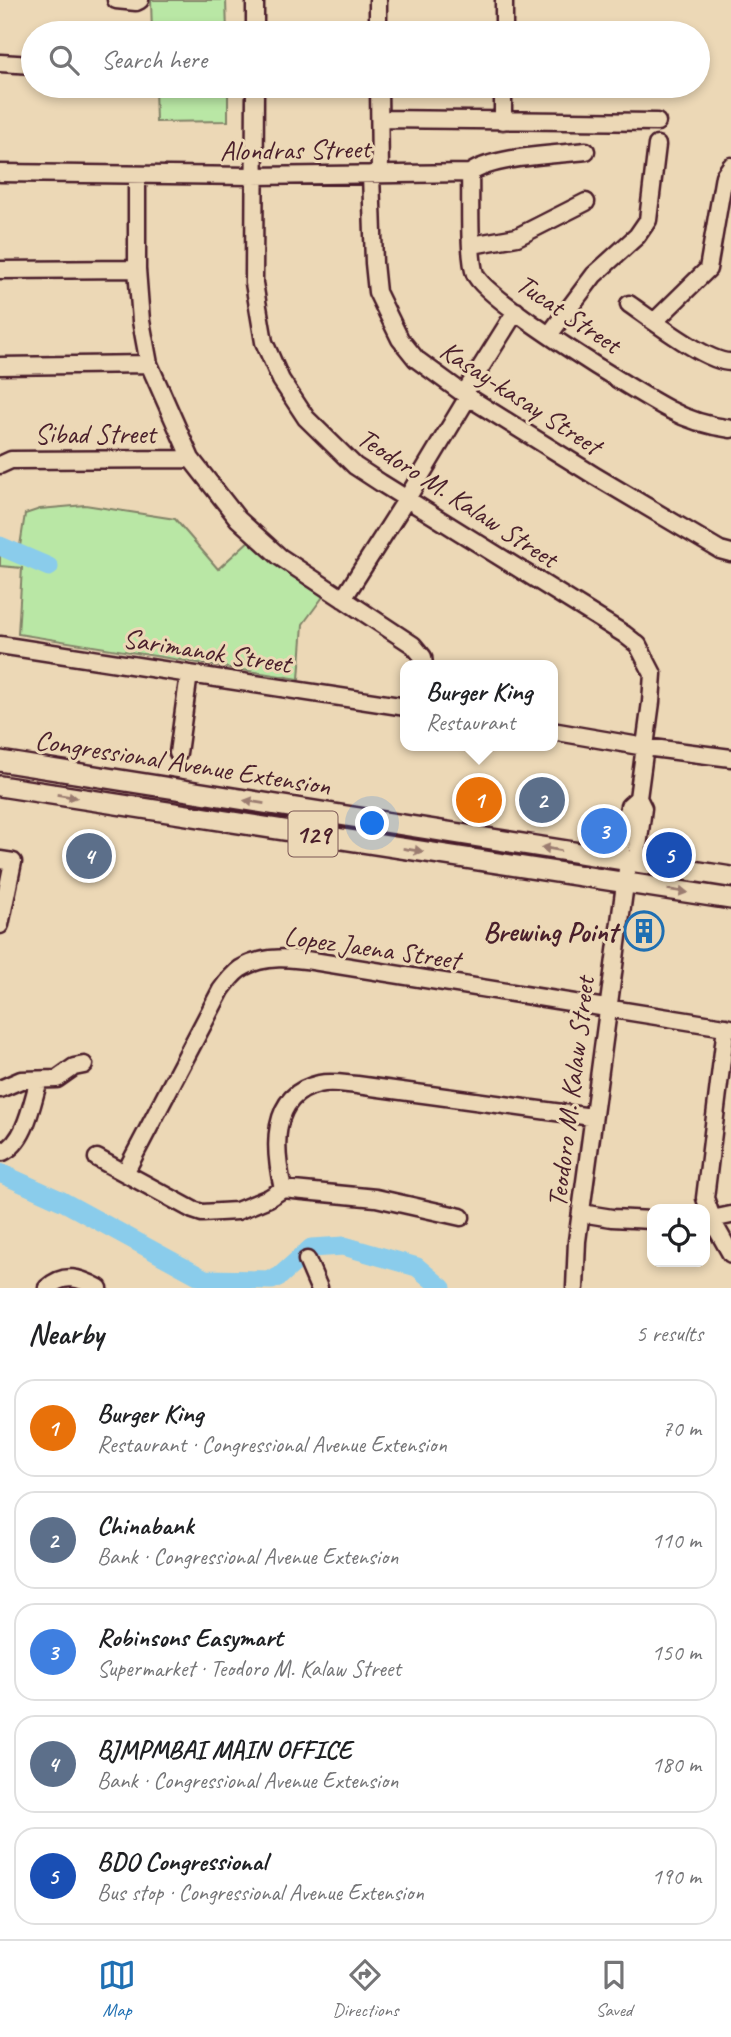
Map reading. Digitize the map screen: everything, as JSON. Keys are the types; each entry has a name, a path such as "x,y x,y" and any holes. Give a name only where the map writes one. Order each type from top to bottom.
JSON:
{"main road":[{"name":"Congressional Avenue Extension","path":"0,761 731,877"},
{"name":"Congressional Avenue Extension","path":"0,786 731,899"},
{"path":"386,846 390,823"}],"street":[{"path":"116,0 141,0"},
{"path":"255,0 255,21"},
{"path":"378,0 378,21"},
{"path":"504,21 505,0"},
{"path":"0,63 21,64"},
{"name":"Teodoro M. Kalaw Street","path":"255,98 254,284 264,342 281,380 306,418 355,466 624,634 638,645 653,674 638,798 629,806 628,862 592,1117 577,1241 575,1288"},
{"name":"Kasay-kasay Street","path":"379,98 373,263 377,292 400,339 416,359 466,396 617,489 720,550 731,553"},
{"path":"503,98 503,121"},
{"path":"380,119 657,122"},
{"path":"549,335 594,275 637,236 648,220 657,145"},
{"name":"Alondras Street","path":"0,173 253,176 470,173 480,166 492,163 586,151"},
{"path":"655,321 708,269 724,176 731,166"},
{"name":"Tucat Street","path":"470,173 474,274 484,288 549,335 671,411 710,426 731,429"},
{"path":"137,175 137,269 141,321 149,364 191,459 238,519 280,557 413,645 423,660"},
{"path":"472,245 517,237 586,202"},
{"path":"0,270 137,269"},
{"path":"629,304 704,354 723,362 731,362"},
{"path":"343,599 406,500 516,311"},
{"path":"0,366 149,364"},
{"name":"Sibad Street","path":"0,465 11,460 191,459"},
{"name":"Sarimanok Street","path":"0,645 400,706"},
{"path":"178,753 189,674"},
{"path":"558,733 731,758"},
{"path":"0,925 7,861"},
{"name":"Lopez Jaena Street","path":"125,1173 220,990 239,969 265,959 293,958 729,1028"},
{"path":"729,1028 705,1198 723,1244 731,1254"},
{"path":"0,1089 21,1080 57,1079 74,1067 84,1065"},
{"path":"1,1153 13,1147 18,1140 39,1080"},
{"path":"283,1189 276,1163 276,1137 285,1106 300,1090 322,1083 357,1085 592,1117"},
{"path":"97,1157 202,1213 237,1211 270,1198 283,1189 376,1198 461,1217"},
{"path":"581,1213 647,1220"},
{"path":"712,1219 731,1215"},
{"path":"307,1260 319,1288"},
{"path":"47,1288 57,1279 73,1277 99,1288"}],"green space":[{"path":"151,0 226,0 227,21 152,21"},
{"path":"155,98 228,98 228,121 156,122"},
{"path":"85,505 175,519 218,569 252,538 325,594 303,624 299,679 18,634 22,568 0,566 0,541 20,546 25,514 40,509"}],"waterway":[{"path":"0,546 49,567"},
{"path":"0,1173 62,1201 205,1279 272,1280 311,1248 344,1246 417,1267 442,1288"}],"place":[{"name":"Burger King","path":"479,800"},
{"name":"Chinabank","path":"542,800"},
{"name":"Robinsons Easymart","path":"604,831"},
{"name":"BDO Congressional","path":"669,855"},
{"name":"BJMPMBAI MAIN OFFICE","path":"89,856"},
{"name":"Brewing Point","path":"644,931"}]}
